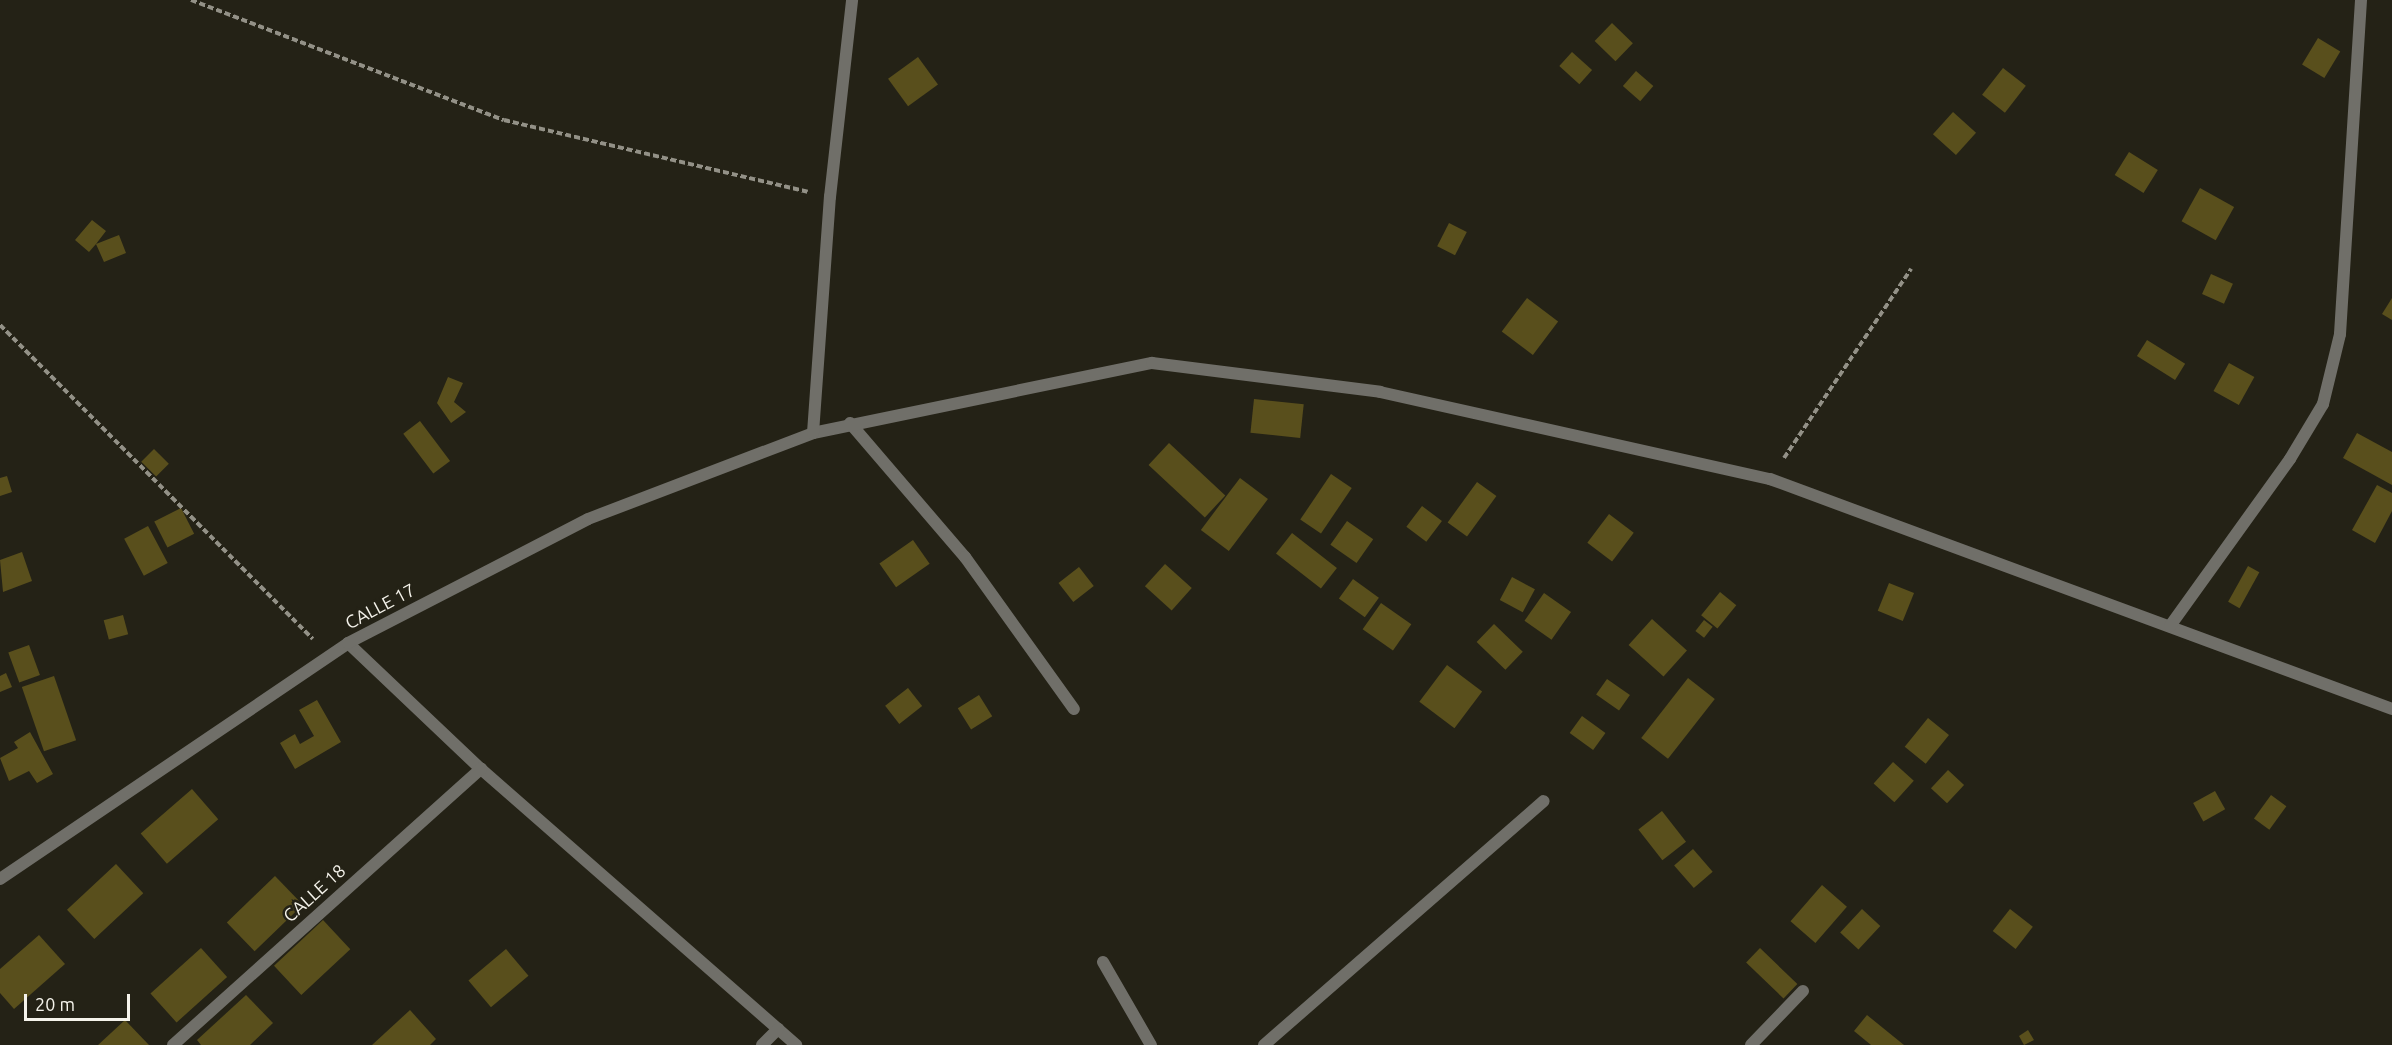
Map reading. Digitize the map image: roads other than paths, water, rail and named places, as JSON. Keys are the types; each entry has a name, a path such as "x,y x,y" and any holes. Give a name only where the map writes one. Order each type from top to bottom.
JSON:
{"street":[{"path":"813,434 830,198 852,0"},
{"path":"2170,626 2290,459 2324,404 2340,334 2361,0"},
{"name":"CALLE 17","path":"0,879 348,643 588,519 813,434 850,423 1152,363 1380,392 1770,479 2392,709"},
{"path":"850,423 965,557 1074,709"},
{"path":"348,643 482,769 796,1045"},
{"name":"CALLE 18","path":"173,1045 482,769"},
{"path":"1264,1045 1544,801"},
{"path":"1103,962 1150,1045"},
{"path":"1751,1045 1803,991"},
{"path":"762,1045 778,1029"}]}
